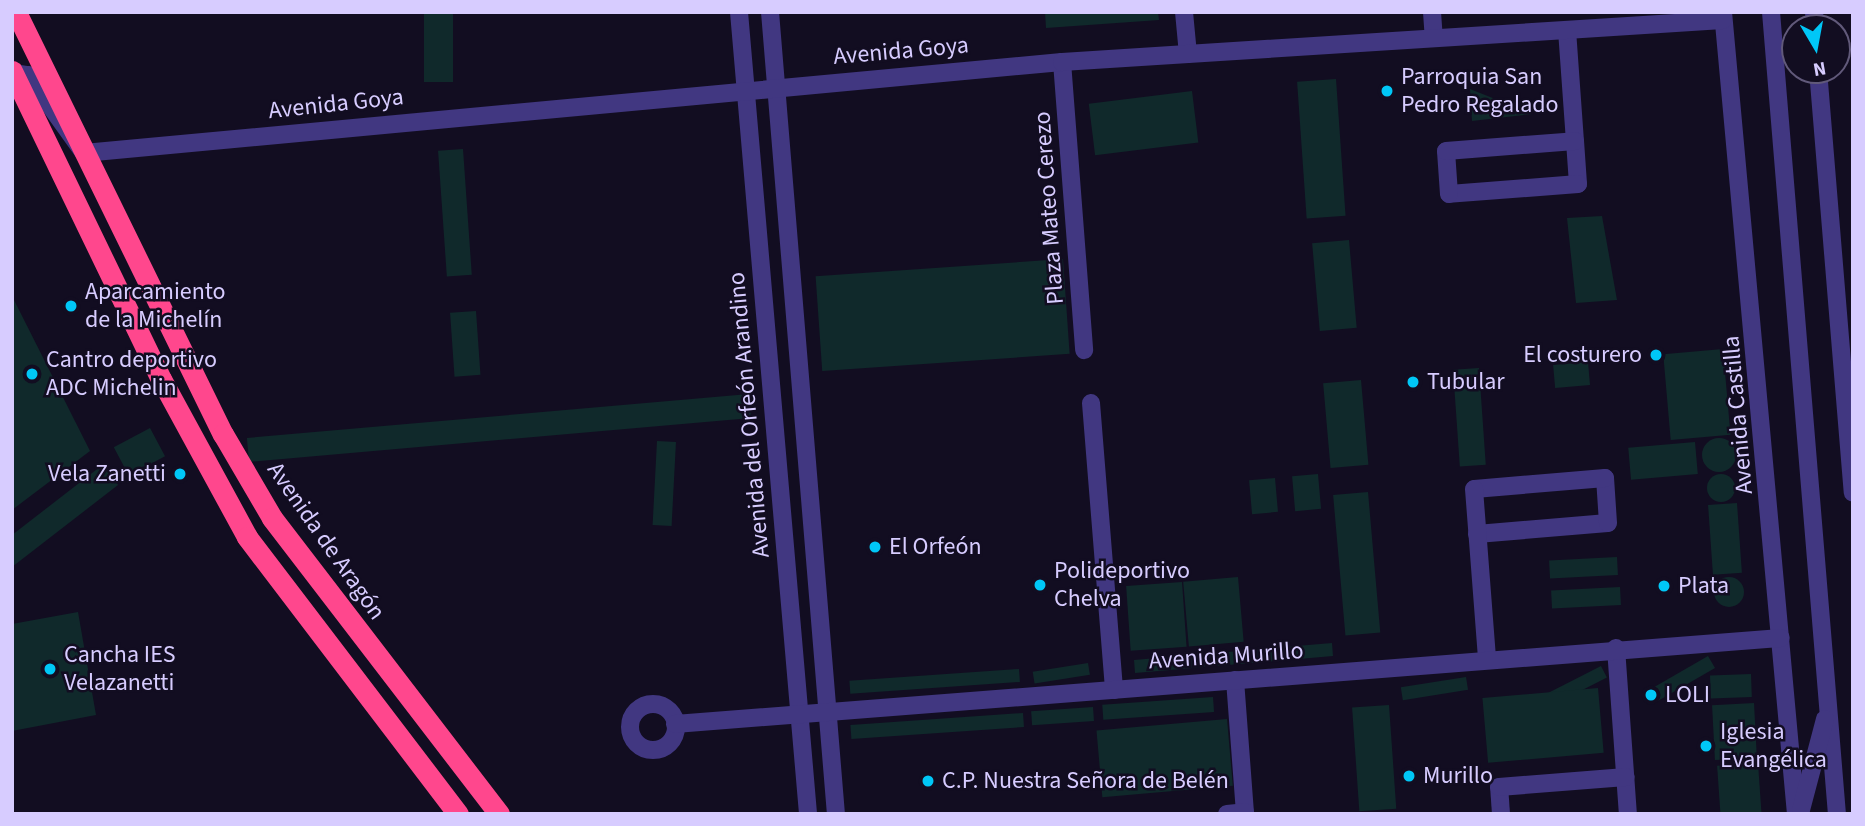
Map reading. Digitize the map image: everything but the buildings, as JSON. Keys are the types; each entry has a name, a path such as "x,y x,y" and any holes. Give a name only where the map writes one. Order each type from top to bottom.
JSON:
{"highway":[{"name":"Avenida de Aragón","path":"16,12 84,153 272,518 499,814"},
{"path":"13,72 161,379 247,537 458,814"}],"street":[{"name":"Avenida del Orfeón Arandino","path":"739,12 808,814"},
{"path":"770,12 836,814"},
{"path":"1184,12 1188,54"},
{"path":"1432,12 1434,38"},
{"name":"Avenida Castilla","path":"1771,12 1837,814"},
{"name":"Avenida Goya","path":"84,153 777,86 1062,62 1567,30 1723,16"},
{"name":"Avenida Castilla","path":"1723,16 1798,814"},
{"path":"1567,30 1575,141 1578,184 1449,194 1446,151 1575,141"},
{"name":"Plaza Mateo Cerezo","path":"1062,62 1084,350"},
{"path":"13,72 28,75 84,153"},
{"path":"1819,84 1850,430 1853,492"},
{"path":"1091,403 1114,690"},
{"path":"1477,534 1608,523 1605,478 1474,489 1477,534 1487,659"},
{"name":"Avenida Murillo","path":"675,724 1616,648 1781,638"},
{"path":"1616,648 1628,814"},
{"path":"1235,680 1239,813"},
{"name":"Avenida Castilla","path":"1798,814 1829,705"},
{"path":"1501,814 1499,787 1626,777"}],"green space":[{"path":"424,12 453,12 453,82 424,82"},
{"path":"1045,12 1158,12 1159,20 1046,28"},
{"path":"1336,79 1346,216 1307,218 1297,82"},
{"path":"1470,89 1533,114 1472,121"},
{"path":"1192,91 1198,143 1095,155 1089,104"},
{"path":"463,149 472,275 447,276 438,151"},
{"path":"1602,216 1617,300 1576,303 1567,218"},
{"path":"1349,240 1357,328 1320,331 1312,243"},
{"path":"1063,259 1070,354 822,371 816,276"},
{"name":"Cantro deportivo ADC Michelin","path":"12,296 90,451 12,510"},
{"path":"476,311 480,375 455,377 450,313"},
{"path":"1723,349 1730,435 1671,440 1663,354"},
{"path":"1588,362 1590,385 1555,388 1553,365"},
{"path":"1479,368 1486,465 1460,467 1453,370"},
{"path":"1361,380 1368,465 1331,468 1323,383"},
{"path":"749,394 751,418 249,462 247,438"},
{"path":"150,428 165,456 129,476 114,447"},
{"path":"1719,438 1731,443 1736,455 1731,467 1719,472 1707,467 1702,455 1707,443"},
{"path":"657,441 676,442 672,526 653,525"},
{"path":"1695,442 1698,474 1631,480 1628,448"},
{"path":"105,463 118,485 12,567 12,535"},
{"path":"1318,474 1321,509 1295,511 1292,476"},
{"path":"1721,474 1731,478 1735,488 1731,498 1721,502 1711,498 1707,488 1711,478"},
{"path":"1275,478 1278,512 1252,514 1249,480"},
{"path":"1368,492 1380,632 1345,636 1333,495"},
{"path":"1737,503 1742,573 1713,575 1708,505"},
{"path":"1617,557 1618,575 1550,579 1549,561"},
{"path":"1238,577 1244,642 1189,647 1183,582"},
{"path":"1729,577 1740,581 1744,592 1740,603 1729,607 1718,603 1714,592 1718,581"},
{"path":"1182,582 1187,647 1131,651 1126,586"},
{"path":"1620,587 1621,605 1552,609 1551,591"},
{"name":"Cancha IES Velazanetti","path":"78,612 96,715 12,731 12,624"},
{"path":"1332,643 1333,656 1216,666 1214,657 1205,658 1205,667 1135,673 1134,660"},
{"path":"1708,656 1715,668 1654,704 1647,692"},
{"path":"1088,663 1090,675 1035,684 1033,672"},
{"path":"1601,666 1607,678 1491,737 1485,725"},
{"path":"1019,669 1020,682 850,694 849,681"},
{"path":"1751,674 1752,697 1711,698 1710,675"},
{"path":"1466,677 1468,690 1403,700 1401,687"},
{"path":"1598,688 1604,753 1488,763 1482,698"},
{"path":"1213,697 1214,712 1103,720 1102,705"},
{"path":"1754,703 1757,758 1715,760 1712,705"},
{"path":"1389,705 1396,809 1359,811 1352,708"},
{"path":"1093,707 1094,721 1032,725 1031,711"},
{"path":"1023,713 1024,727 851,739 850,725"},
{"path":"1227,719 1233,786 1102,797 1096,730"},
{"path":"1758,763 1762,814 1720,814 1717,766"}],"place":[{"name":"Parroquia San Pedro Regalado","path":"1387,91"},
{"name":"Aparcamiento de la Michelín","path":"71,306"},
{"name":"El costurero","path":"1656,355"},
{"name":"Cantro deportivo ADC Michelin","path":"32,374"},
{"name":"Tubular","path":"1413,382"},
{"name":"Vela Zanetti","path":"180,474"},
{"name":"El Orfeón","path":"875,547"},
{"name":"Polideportivo Chelva","path":"1040,585"},
{"name":"Plata","path":"1664,586"},
{"name":"Cancha IES Velazanetti","path":"50,669"},
{"name":"LOLI","path":"1651,695"},
{"name":"Iglesia Evangélica","path":"1706,746"},
{"name":"Murillo","path":"1409,776"},
{"name":"C.P. Nuestra Señora de Belén","path":"928,781"}]}
